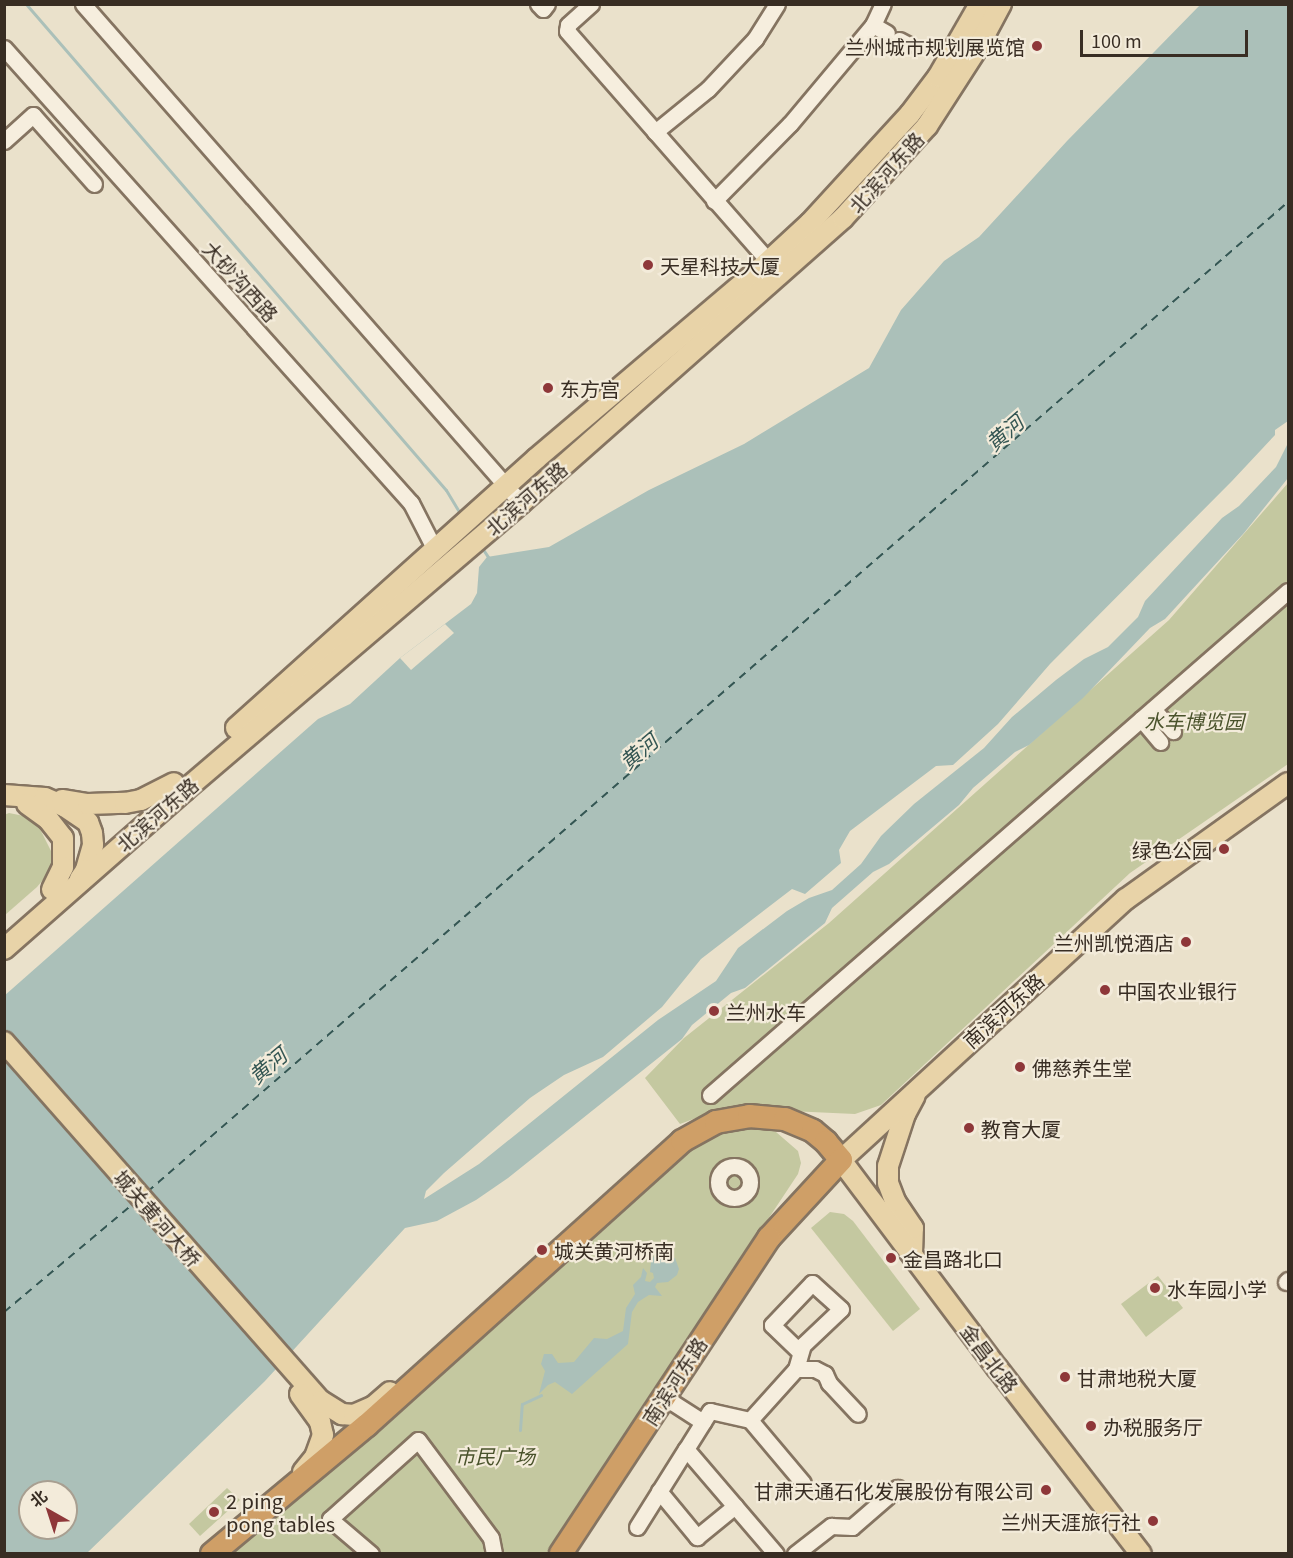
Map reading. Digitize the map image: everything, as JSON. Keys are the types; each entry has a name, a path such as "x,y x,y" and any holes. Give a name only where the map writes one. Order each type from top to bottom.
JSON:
{"highway":[{"path":"212,1554 315,1470 405,1391 516,1288 682,1141 716,1122 748,1116 785,1119 813,1131 841,1160"},
{"name":"南滨河东路","path":"561,1554 769,1238 841,1160"}],"main road":[{"name":"北滨河东路","path":"4,932 502,492 537,458 769,261 825,209 910,114 938,77 980,4"},
{"name":"北滨河东路","path":"4,949 516,508 843,218 927,126 978,47 1001,4"},
{"path":"4,795 36,801 88,804 125,803 141,800 174,783"},
{"name":"南滨河东路","path":"841,1160 920,1085 1126,899 1288,783"},
{"path":"36,801 63,838 63,867 52,890"},
{"path":"4,805 36,801 81,816 88,822 93,836 90,856 86,870 73,889"},
{"path":"93,836 113,837 132,833 148,823"},
{"name":"城关黄河大桥","path":"4,1042 309,1396"},
{"name":"城关黄河大桥","path":"4,1058 309,1396"},
{"path":"912,1254 913,1228 895,1201 888,1183 888,1166 905,1114 920,1085"},
{"name":"金昌北路","path":"841,1160 1141,1554"},
{"path":"309,1396 342,1414 354,1415 374,1406 462,1328 516,1288"},
{"path":"269,1507 302,1474 320,1446 323,1435 309,1396"}],"street":[{"path":"83,4 516,508"},
{"path":"538,4 543,9 547,4"},
{"path":"591,4 568,25 567,31 769,261"},
{"path":"655,132 708,89 755,39 777,4"},
{"path":"714,201 790,124 873,24 883,4"},
{"path":"873,24 898,39"},
{"name":"大砂沟西路","path":"4,48 411,503 442,543"},
{"path":"4,141 33,115 94,184"},
{"path":"710,1095 1288,591"},
{"path":"1153,709 1173,731"},
{"path":"1141,719 1161,742"},
{"path":"750,1420 796,1369 803,1345 841,1309 812,1282 772,1326 800,1352"},
{"path":"796,1369 815,1369 825,1374 829,1383 858,1414"},
{"path":"664,1397 703,1422"},
{"path":"637,1527 710,1411 750,1420 803,1483"},
{"path":"371,1554 330,1519 418,1440 491,1538 494,1554"},
{"path":"686,1449 776,1554"},
{"path":"795,1554 831,1526 852,1527 897,1488"},
{"path":"659,1491 697,1537 735,1506"}],"green space":[{"name":"水车博览园","path":"1288,483 1288,764 1130,873 881,1105 855,1114 748,1109 712,1112 680,1124 645,1078 684,1038 829,923 1169,620"},
{"path":"9,813 24,816 39,827 53,855 51,870 37,887 5,915 4,815"},
{"name":"市民广场","path":"761,1126 776,1132 798,1151 801,1163 798,1174 547,1553 232,1554 428,1384 700,1141 720,1132"},
{"path":"830,1212 844,1214 853,1221 920,1309 893,1331 811,1228"},
{"path":"1158,1276 1183,1308 1146,1337 1121,1304"},
{"name":"2 ping pong tables","path":"227,1488 240,1500 200,1536 189,1524"}],"water":[{"name":"黄河","path":"1200,5 1288,5 1288,421 1275,430 1275,435 1232,481 1050,664 998,724 953,765 936,766 850,831 839,850 841,863 805,894 792,889 701,959 662,1007 603,1057 564,1075 530,1098 444,1173 426,1191 424,1199 479,1164 658,1020 716,981 738,948 787,911 809,898 832,890 861,864 881,836 914,804 984,748 1012,717 1084,659 1108,647 1138,617 1145,601 1222,518 1239,506 1276,467 1288,443 1288,478 1244,533 1165,619 1150,628 1083,698 1029,745 1015,752 973,788 959,805 889,864 873,872 832,908 825,923 745,988 731,993 692,1025 682,1039 508,1178 476,1200 437,1221 405,1228 265,1381 87,1553 5,1553 4,996 318,719 350,704 400,658 471,604 477,593 479,567 487,557 549,547 649,490 744,444 869,368 901,310 944,261 979,237 1067,141"},
{"path":"665,1253 675,1258 679,1269 677,1275 668,1282 657,1283 655,1287 662,1296 649,1295 638,1302 632,1312 628,1344 572,1394 555,1382 539,1394 545,1371 541,1364 544,1354 552,1354 558,1363 574,1362 594,1338 607,1339 623,1331 626,1308 635,1294 633,1285 641,1277 643,1268 647,1273 645,1281 650,1282 654,1278 653,1273 650,1272 651,1261 654,1256"}],"pier":[{"path":"445,624 454,633 411,670 400,658"}],"waterway":[{"path":"26,4 446,490 462,517"},
{"path":"480,545 490,560"},
{"path":"520,1430 522,1404 541,1395"}],"ferry route":[{"path":"147,1192 1288,202"},
{"path":"4,1312 134,1203"}],"place":[{"name":"兰州城市规划展览馆","path":"1037,46"},
{"name":"天星科技大厦","path":"648,265"},
{"name":"东方宫","path":"548,388"},
{"name":"绿色公园","path":"1224,849"},
{"name":"兰州凯悦酒店","path":"1186,942"},
{"name":"中国农业银行","path":"1105,990"},
{"name":"兰州水车","path":"714,1011"},
{"name":"佛慈养生堂","path":"1020,1067"},
{"name":"教育大厦","path":"969,1128"},
{"name":"城关黄河桥南","path":"542,1250"},
{"name":"金昌路北口","path":"891,1258"},
{"name":"水车园小学","path":"1155,1288"},
{"name":"甘肃地税大厦","path":"1065,1377"},
{"name":"办税服务厅","path":"1091,1426"},
{"name":"甘肃天通石化发展股份有限公司","path":"1046,1490"},
{"name":"2 ping pong tables","path":"214,1512"},
{"name":"兰州天涯旅行社","path":"1153,1521"}]}
